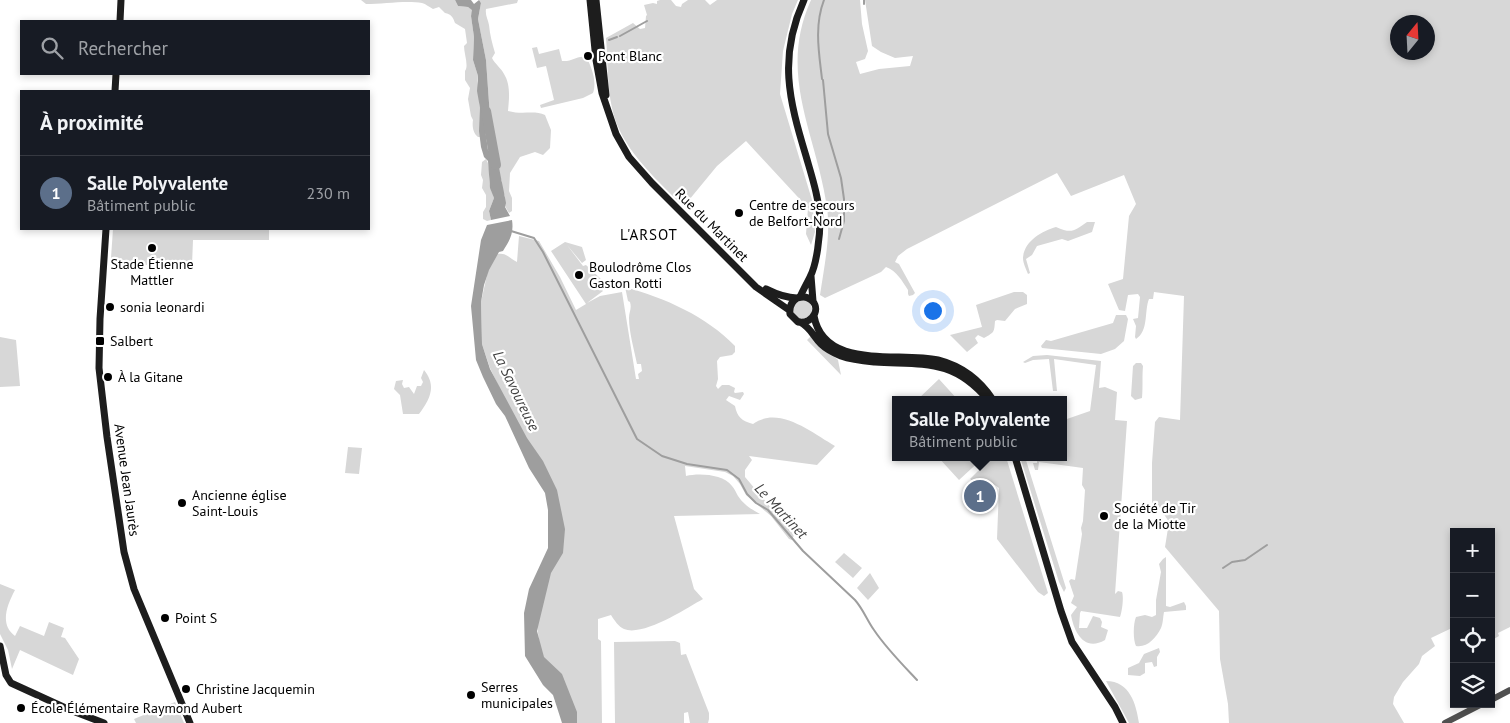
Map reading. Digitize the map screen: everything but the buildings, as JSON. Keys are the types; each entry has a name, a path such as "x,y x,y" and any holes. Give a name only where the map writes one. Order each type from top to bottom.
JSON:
{"main road":[{"path":"120,20 121,0"},
{"path":"590,0 596,60 602,93 607,108"},
{"path":"596,0 607,108"},
{"path":"804,0 792,35 788,78 793,111 812,176 819,208 819,237 811,276 813,301 816,308 814,316 817,325 824,337 839,349 858,354 939,360 969,374 978,381 990,396"},
{"path":"115,90 116,75"},
{"name":"Rue du Martinet","path":"607,108 616,134 624,149 652,183 756,287 790,310"},
{"name":"Avenue Jean Jaurès","path":"106,230 99,362 107,437 124,552 134,589 190,723"},
{"path":"811,276 799,297 792,302 790,310 792,318 811,329 826,349 841,356 864,361 914,363 935,366 966,379 984,396"},
{"path":"751,280 775,293 784,296 806,297 813,301"},
{"path":"800,322 808,321 814,316"},
{"path":"1016,461 1072,642 1124,723"},
{"path":"0,646 6,675 11,683 104,723"}],"street":[{"path":"1495,698 1510,690"},
{"path":"1445,723 1474,708"}],"shaded area":[{"path":"361,0 455,0 458,6 468,7 473,10 471,16 474,37 473,60 478,76 480,137 476,135 473,129 468,99 470,88 465,80 464,46 467,43 465,29 455,23 452,16 445,13 439,7 433,9 422,3 409,2 366,4"},
{"path":"455,0 471,0 474,4 479,0 481,3 478,19 486,60 490,117 485,129 488,150 497,154 506,203 505,207 510,216 491,220 489,211 494,198 490,188 488,161 484,157 481,147 479,131 480,108 477,91 478,76 473,60 472,10 468,7 458,6"},
{"path":"479,0 518,0 517,3 486,9 495,53 492,58 503,72 508,83 508,111 545,115 551,130 550,148 543,155 535,152 520,157 510,173 509,191 512,198 512,211 509,213 505,206 505,196 499,175 497,154 488,150 485,128 490,117 486,60 478,19 481,3"},
{"path":"671,0 676,6 681,7 688,0 705,0 710,5 717,0 798,0 792,14 783,51 780,94 812,200 815,232 811,245 806,234 808,208 746,141 717,166 689,200 687,199 681,204 639,160 622,136 610,100 606,38 633,23 640,29 645,28 647,15 644,5 657,4 657,1"},
{"path":"811,0 860,0 862,24 868,51 865,59 856,62 860,74 879,69 910,66 913,56 895,58 872,46 865,0 1510,0 1510,627 1498,633 1499,636 1495,638 1495,528 1450,528 1450,629 1431,638 1435,646 1422,656 1419,664 1403,682 1394,697 1393,704 1404,723 1229,723 1228,704 1220,659 1219,611 1165,547 1169,522 1158,505 1152,503 1155,422 1159,417 1180,420 1184,296 1154,292 1153,299 1149,299 1145,326 1136,339 1136,326 1133,319 1138,318 1140,297 1138,294 1128,295 1125,311 1119,310 1108,284 1123,279 1129,216 1136,204 1124,175 1071,196 1057,173 907,249 898,256 895,262 899,264 915,293 913,295 909,296 908,290 899,277 886,267 881,272 825,298 820,295 828,229 827,208 798,80 798,54 802,27"},
{"path":"537,47 539,54 559,49 562,61 586,57 593,75 593,93 583,98 541,108 540,105 554,100 546,66 537,68 532,48"},
{"path":"486,159 489,168 490,186 494,198 489,211 491,220 487,221 483,219 486,195 482,188 483,180 481,175 482,162"},
{"path":"512,220 512,233 509,240 503,251 499,252 489,270 484,285 481,302 482,344 490,369 527,438 543,461 557,490 565,529 563,553 551,573 537,631 544,657 562,674 577,712 577,723 562,723 553,695 543,685 525,656 524,613 529,589 548,548 548,510 545,493 529,468 476,360 471,306 481,240 487,225"},
{"path":"1087,222 1095,222 1092,232 1068,241 1062,239 1037,246 1032,255 1026,259 1030,273 1028,274 1023,258 1030,242 1045,231 1056,227 1069,231 1079,228"},
{"name":"Stade Étienne Mattler","path":"113,230 269,230 269,240 193,240 192,265 117,265 111,258"},
{"path":"519,236 539,241 576,310 586,304 551,251 565,242 582,247 586,260 582,263 567,245 583,266 586,265 602,280 602,285 599,286 603,291 587,303 600,296 622,292 636,379 639,379 638,374 642,371 641,364 637,364 632,341 629,318 631,304 628,301 625,287 684,309 724,335 735,346 735,352 732,355 720,357 717,361 718,379 716,386 718,389 722,385 729,385 735,388 735,393 743,392 744,394 740,400 729,396 726,400 735,406 737,413 743,420 753,424 763,419 784,419 806,428 835,446 817,465 749,456 752,460 745,470 745,477 794,535 792,540 789,539 771,516 746,495 733,476 725,472 685,466 686,476 710,475 728,482 743,502 760,514 674,516 694,589 703,599 676,615 642,629 624,629 618,625 611,615 598,619 598,639 601,641 602,723 577,723 541,654 537,626 560,517 490,368 482,344 481,302 491,257 502,254 517,262"},
{"path":"1014,292 1023,292 1027,295 1027,304 1015,309 1005,321 995,321 992,333 984,338 978,335 975,338 978,343 967,352 950,335 982,327 976,305"},
{"path":"802,299 809,302 812,309 809,316 802,319 795,316 792,309 795,302"},
{"path":"1116,315 1126,315 1128,319 1124,341 1115,349 1101,354 1042,348 1041,346 1046,340 1051,341 1113,323"},
{"path":"812,335 838,360 841,375 807,340"},
{"path":"0,337 16,340 20,386 0,387"},
{"path":"1047,355 1101,361 1099,388 1105,387 1117,392 1115,420 1127,421 1115,594 1118,591 1122,592 1121,615 1120,617 1081,611 1080,613 1079,628 1087,628 1093,616 1100,618 1102,622 1101,627 1108,630 1105,640 1098,643 1091,644 1081,638 1075,628 1071,615 1077,607 1071,603 1074,596 1069,581 1071,579 1075,580 1082,534 1085,490 1082,485 1083,468 1039,462 1038,470 1035,470 1033,463 1037,463 1037,461 1067,461 1067,419 1090,411 1096,365 1054,359 1057,391 1053,391 1049,359 1023,362 1033,356"},
{"path":"1136,363 1141,363 1143,366 1142,398 1135,400 1131,396 1133,366"},
{"path":"424,370 431,387 429,398 419,414 403,414 400,395 394,389 396,381 403,380 404,388 409,387 414,394 417,386 421,386 423,382 421,378"},
{"path":"939,379 954,396 921,396"},
{"path":"348,447 362,448 359,474 345,473"},
{"path":"942,461 980,461 959,480"},
{"path":"988,461 1007,461 1048,593 1044,596 1038,592 997,539 999,488 986,479 978,484 970,479"},
{"path":"1021,461 1026,461 1066,588 1064,592 1059,582"},
{"path":"844,553 862,568 853,578 835,562"},
{"path":"1166,557 1166,606 1170,607 1184,602 1186,610 1164,612 1162,626 1157,635 1147,644 1136,646 1134,624 1136,617 1145,615 1152,617 1156,615 1156,600 1161,572 1159,564"},
{"path":"870,573 879,588 868,600 857,588"},
{"path":"0,584 15,590 7,609 6,621 10,632 15,636 20,626 44,636 49,622 64,628 61,637 65,638 79,659 73,675 20,650 12,669 8,650 0,634"},
{"path":"675,641 680,643 681,655 686,654 709,713 708,723 690,723 688,712 684,713 684,723 615,723 614,642"},
{"path":"1159,648 1157,666 1154,667 1152,662 1145,663 1145,673 1140,676 1128,675 1128,668 1139,663 1144,654"},
{"path":"1106,681 1114,682 1126,689 1134,701 1139,723 1129,723"},
{"path":"175,702 184,723 136,723 134,719"}],"waterway":[{"path":"822,79 818,30 824,0"},
{"path":"620,36 647,21"},
{"path":"609,40 617,37"},
{"path":"823,80 828,134 841,178 844,199 844,221 839,239"},
{"name":"La Savoureuse","path":"486,111 496,165"},
{"name":"Le Martinet","path":"511,231 534,238 543,252 637,439 662,456 687,464 727,470 739,479 747,494 756,503 768,510 803,551 855,600 874,630 894,656 917,680"},
{"path":"1223,568 1232,562 1245,560 1267,545"}],"place":[{"name":"Pont Blanc","path":"588,56"},
{"name":"Centre de secours de Belfort-Nord","path":"739,213"},
{"name":"Stade Étienne Mattler","path":"152,248"},
{"name":"Boulodrôme Clos Gaston Rotti","path":"579,275"},
{"name":"sonia leonardi","path":"110,307"},
{"name":"Salbert","path":"100,341"},
{"name":"À la Gitane","path":"108,377"},
{"name":"Salle Polyvalente","path":"980,496"},
{"name":"Ancienne église Saint-Louis","path":"182,503"},
{"name":"Société de Tir de la Miotte","path":"1104,516"},
{"name":"Point S","path":"165,618"},
{"name":"Christine Jacquemin","path":"186,689"},
{"name":"Serres municipales","path":"471,695"},
{"name":"École Élémentaire Raymond Aubert","path":"21,708"}],"district":[{"name":"L'ARSOT","path":"649,235"}]}
